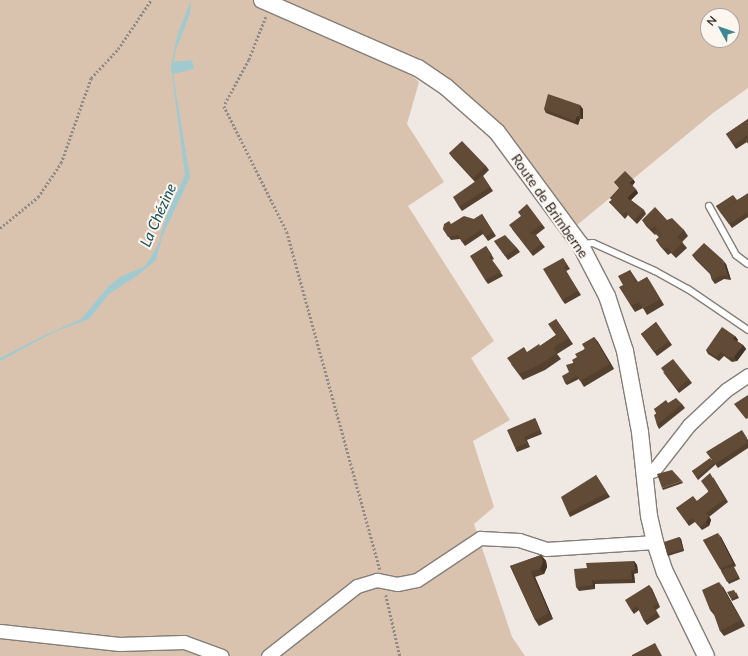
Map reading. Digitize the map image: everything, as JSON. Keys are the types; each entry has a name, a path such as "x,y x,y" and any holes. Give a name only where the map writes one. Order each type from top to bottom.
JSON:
{"street":[{"name":"Route de Brimberne","path":"267,2 418,68 446,87 497,132 580,244 607,296 625,351 645,474 649,516 655,542 665,572 706,656"},
{"path":"645,474 654,470 689,425 726,390 748,375"},
{"path":"268,656 357,586 377,580 397,584 417,580 480,538 519,540 546,549 655,542"},
{"path":"0,631 119,644 184,642 222,656"}],"lane":[{"path":"709,206 736,255 748,264"},
{"path":"580,244 593,243 655,271 688,289 748,330"}],"path":[{"path":"0,228 38,197 57,169 91,78 118,49 151,0"},
{"path":"267,2 249,60 224,106 287,232 383,581 400,656"}],"shaded area":[{"path":"0,0 748,0 748,88 713,113 571,230 499,130 447,77 404,68 419,82 407,124 444,182 408,206 494,341 471,358 510,420 473,441 494,507 474,524 512,637 525,656 0,656"}],"water":[{"path":"191,0 190,14 175,52 174,62 192,60 194,69 173,74 190,177 162,237 156,260 138,275 109,294 89,319 54,332 0,361 0,358 47,334 81,319 108,287 120,277 145,266 158,245 167,213 185,175 171,67 177,36"}],"building":[{"path":"548,94 580,105 580,116 577,116 575,121 544,109"},
{"path":"748,119 748,135 734,145 726,134"},
{"path":"462,141 486,166 473,178 449,153"},
{"path":"625,171 633,179 629,182 636,189 627,198 644,210 634,220 626,212 622,215 611,203 613,200 610,198 620,188 614,182"},
{"path":"483,176 490,187 459,207 453,197"},
{"path":"748,193 748,212 729,224 720,212"},
{"path":"733,195 737,200 720,212 716,206"},
{"path":"527,204 542,224 530,233 542,243 531,252 509,225 521,216 518,212"},
{"path":"655,207 667,220 672,218 684,230 677,237 683,242 672,253 667,247 664,249 656,240 662,235 654,226 651,229 642,220"},
{"path":"482,214 493,232 485,237 481,230 462,242 458,235 448,237 443,229 444,224 449,221 451,224 464,216 474,219"},
{"path":"656,230 661,235 659,237 654,232"},
{"path":"534,233 539,239 532,235"},
{"path":"505,235 517,248 505,256 494,241"},
{"path":"704,243 723,260 728,276 722,275 712,280 710,272 692,255"},
{"path":"486,246 492,255 489,256 501,272 485,280 470,256"},
{"path":"563,258 567,265 564,267 578,291 562,300 543,269"},
{"path":"630,270 637,283 647,277 660,299 643,309 639,302 631,306 619,287 623,285 618,276"},
{"path":"556,319 569,338 553,348 557,353 541,364 519,374 507,358 524,347 528,354 556,335 548,324"},
{"path":"656,322 669,341 654,352 641,334"},
{"path":"722,327 735,336 733,339 743,345 734,357 729,358 721,352 716,357 706,350"},
{"path":"594,337 610,364 580,381 572,367 575,365 572,360 577,357 575,354 585,349 582,344"},
{"path":"539,344 540,346 528,354 527,352"},
{"path":"673,359 689,379 677,389 661,368"},
{"path":"573,363 574,365 572,367 577,376 565,383 562,376 569,372 566,365"},
{"path":"748,395 748,418 746,419 734,404"},
{"path":"676,398 682,404 657,425 654,415 657,413 654,409 666,400 668,403"},
{"path":"535,418 540,430 524,437 527,443 515,448 507,430"},
{"path":"742,430 747,438 747,443 715,464 706,452"},
{"path":"710,458 714,463 697,478 692,471"},
{"path":"672,470 682,481 662,488 657,474"},
{"path":"710,473 725,499 706,513 709,516 706,522 700,527 692,518 687,522 676,508 693,496 697,501 709,492 701,481"},
{"path":"596,475 607,493 568,513 561,497"},
{"path":"718,533 733,563 720,569 703,540"},
{"path":"679,537 683,549 667,554 664,542"},
{"path":"541,555 543,562 540,569 531,571 549,613 535,620 510,566"},
{"path":"634,561 635,569 631,570 632,579 592,580 593,585 576,587 574,569 587,568 586,563"},
{"path":"733,566 739,577 727,582 721,571"},
{"path":"719,582 741,620 720,631 712,609 710,610 702,590"},
{"path":"649,585 658,603 653,606 657,613 644,621 637,606 631,610 625,600"},
{"path":"734,590 737,596 731,599 727,592"},
{"path":"655,643 662,656 632,656 632,655"}],"water label":[{"name":"La Chézine","path":"158,215"}]}
